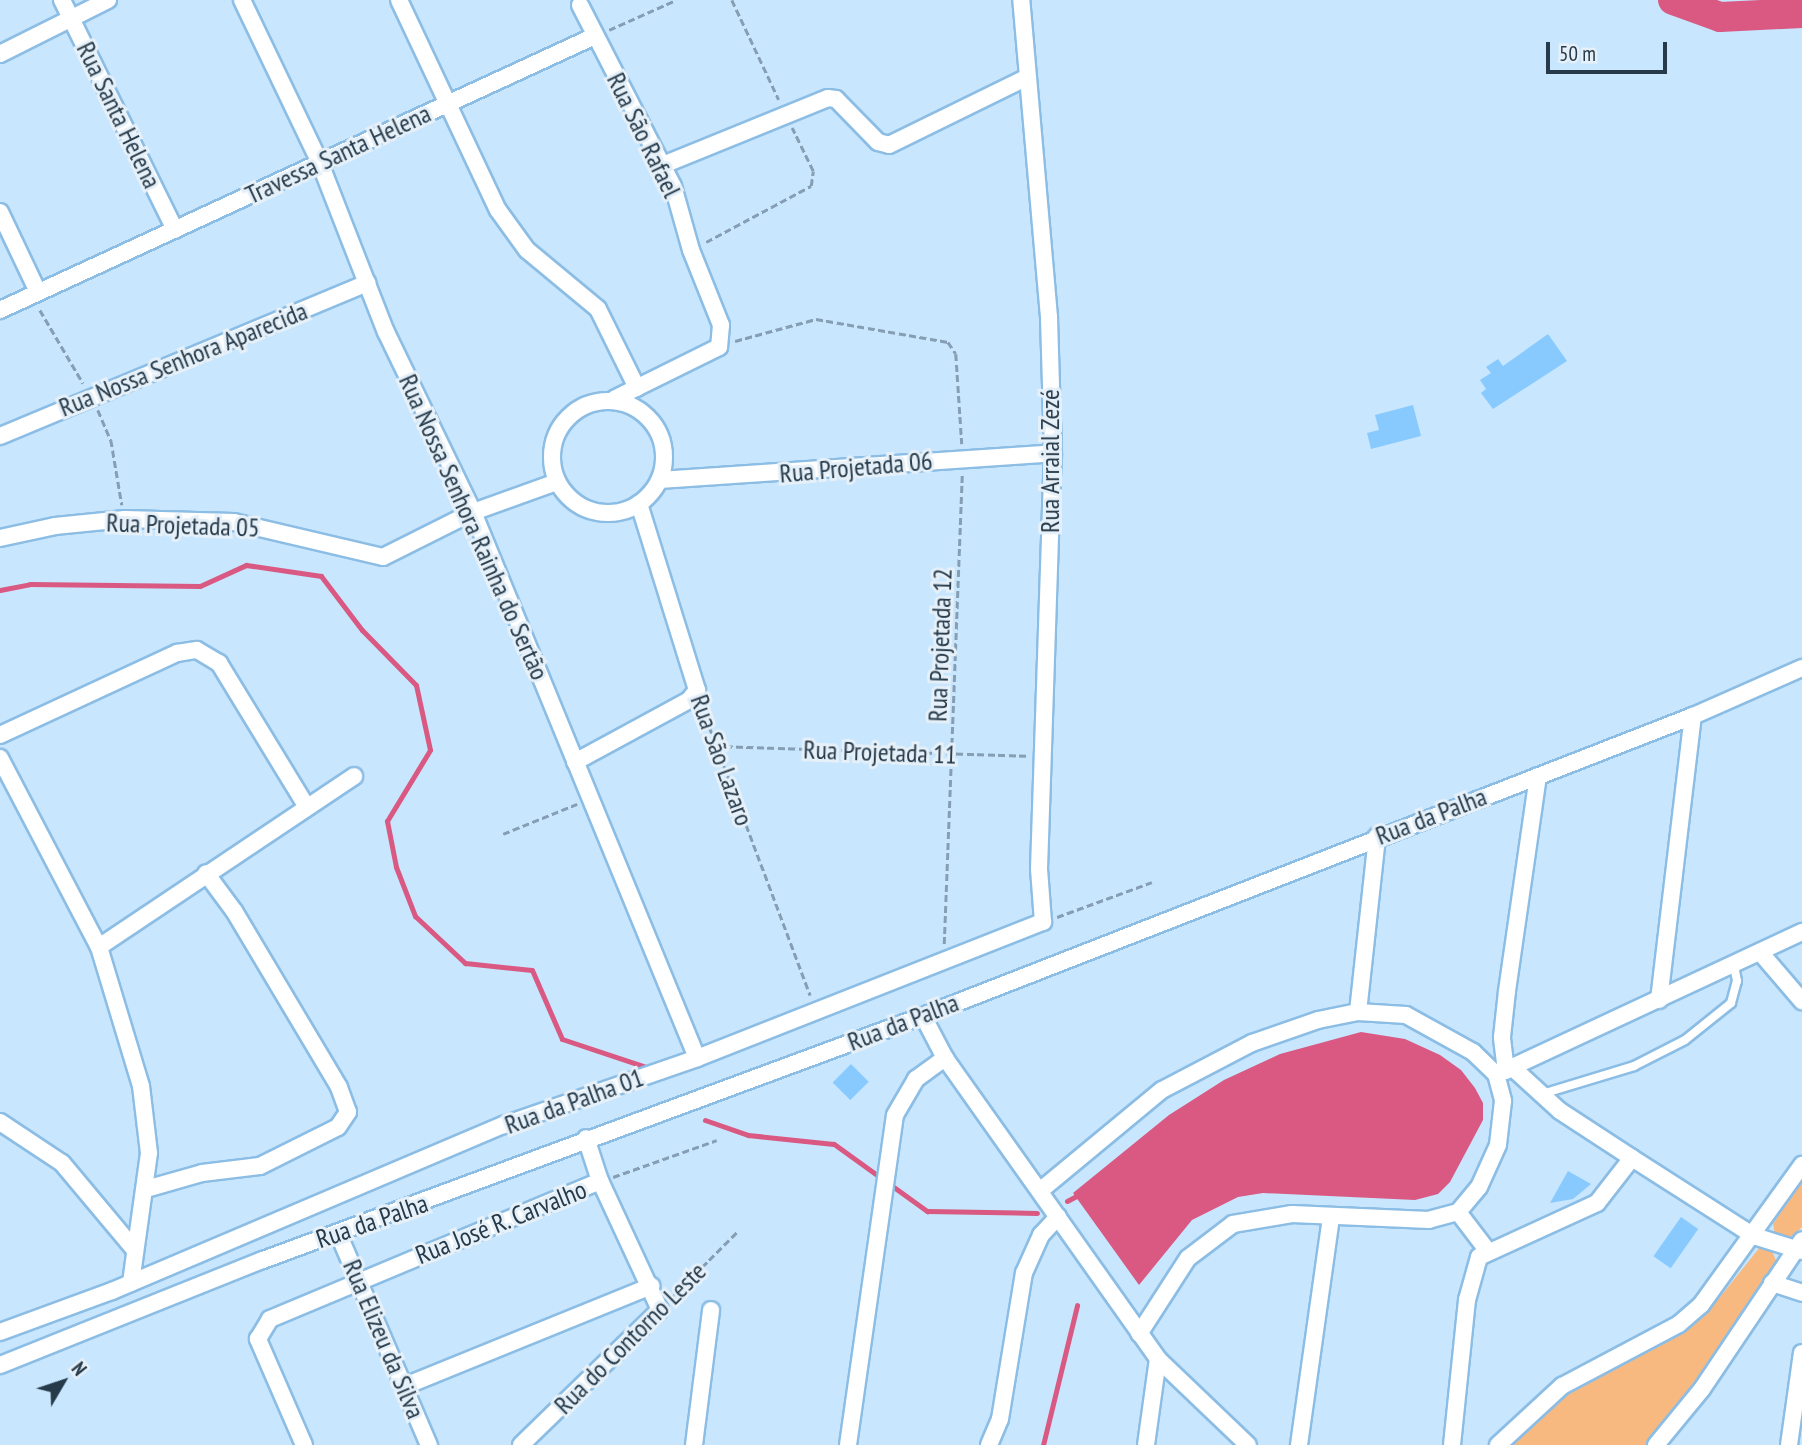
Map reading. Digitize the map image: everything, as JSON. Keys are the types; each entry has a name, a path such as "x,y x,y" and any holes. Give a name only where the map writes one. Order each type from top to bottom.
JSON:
{"street":[{"name":"Rua Santa Helena","path":"62,0 175,230"},
{"path":"0,54 108,0"},
{"name":"Rua Nossa Senhora Rainha do Sertão","path":"242,0 320,163 368,283 473,512 697,1058"},
{"path":"399,0 498,210 527,250 598,309 636,388"},
{"name":"Rua Arraial Zezé","path":"1021,0 1049,317 1053,453 1039,869 1043,922"},
{"name":"Rua São Rafael","path":"580,5 663,165 691,250 719,312 719,347"},
{"name":"Travessa Santa Helena","path":"0,310 595,36"},
{"path":"663,165 785,112 832,98 874,138 889,145 1026,78"},
{"path":"0,212 38,292"},
{"name":"Rua Nossa Senhora Aparecida","path":"0,436 368,283"},
{"path":"614,399 642,411 661,436 665,458 660,480 639,505 605,513 586,509 557,482 552,451 564,421 588,404 614,399 719,347"},
{"name":"Rua Projetada 06","path":"660,480 1053,453"},
{"name":"Rua Projetada 05","path":"0,538 55,526 125,519 234,522 383,557 473,512 557,482"},
{"name":"Rua São Lazaro","path":"639,505 697,690"},
{"path":"0,735 177,653 198,650 219,663 307,807"},
{"name":"Rua da Palha","path":"0,1365 586,1138 923,1016 1377,836 1693,716 1802,668"},
{"path":"575,762 689,700 697,690"},
{"path":"1660,1000 1693,716"},
{"path":"0,758 99,947 141,1086 149,1153 131,1283"},
{"path":"99,947 354,776"},
{"path":"1139,1334 1188,1258 1218,1231 1256,1216 1429,1220 1458,1212 1479,1187 1498,1145 1505,1071 1502,1037 1538,776"},
{"path":"1358,1012 1377,836"},
{"path":"146,1189 202,1173 260,1166 338,1127 348,1112 349,1104 234,911 206,873"},
{"name":"Rua da Palha 01","path":"0,1332 131,1283 504,1125 697,1058 1043,922"},
{"path":"1505,1071 1802,932"},
{"path":"1760,953 1802,1001"},
{"path":"1041,1190 1162,1090 1210,1063 1318,1020 1358,1012 1406,1015 1505,1071 1632,1158 1754,1236 1800,1247 1772,1283 1702,1389 1656,1445"},
{"path":"923,1016 945,1058 1041,1190 1139,1334 1158,1359 1248,1445"},
{"path":"848,1445 895,1115 916,1079 945,1058"},
{"path":"0,1122 62,1163 134,1249"},
{"path":"586,1138 600,1181 660,1310"},
{"path":"1452,1445 1467,1300 1476,1264 1487,1250 1597,1203 1632,1158"},
{"path":"1498,1445 1562,1386 1679,1324 1717,1289 1802,1165"},
{"name":"Rua José R. Carvalho","path":"303,1445 258,1339 262,1326 286,1311 600,1181"},
{"path":"1458,1212 1487,1250"},
{"path":"1299,1445 1331,1216"},
{"path":"989,1445 1000,1419 1024,1273 1041,1235 1058,1217"},
{"name":"Rua Elizeu da Silva","path":"338,1233 361,1280 429,1445"},
{"path":"1772,1283 1802,1293"},
{"path":"405,1386 650,1286"},
{"name":"Rua do Contorno Leste","path":"521,1445 660,1310"},
{"path":"694,1445 711,1310"},
{"path":"1788,1445 1802,1353"},
{"path":"1144,1443 1158,1359"}],"lane":[{"path":"1540,1095 1634,1066 1685,1040 1731,1003 1737,981 1734,965"}],"path":[{"path":"595,36 676,0"},
{"path":"691,250 806,192 814,180 813,171 732,0"},
{"name":"Rua Projetada 12","path":"719,347 785,324 816,319 938,339 953,346 956,354 962,458 954,755 943,962"},
{"name":"Rua São Lazaro","path":"697,690 715,747 816,1012"},
{"name":"Rua Projetada 11","path":"715,747 1044,757"},
{"path":"503,834 590,799"},
{"path":"1043,922 1152,882"},
{"name":"Rua José R. Carvalho","path":"600,1181 717,1140"},
{"name":"Rua do Contorno Leste","path":"660,1310 738,1231"}],"shaded area":[{"path":"1361,1032 1405,1039 1440,1055 1461,1070 1475,1088 1483,1103 1483,1120 1450,1182 1438,1194 1415,1200 1263,1193 1238,1197 1192,1220 1139,1285 1073,1193 1169,1115 1224,1080 1280,1054"},
{"path":"1802,1180 1802,1227 1788,1242 1775,1235 1773,1224"},
{"path":"1760,1247 1772,1251 1778,1265 1673,1414 1646,1445 1508,1445 1569,1389 1680,1330 1720,1297"}],"building":[{"path":"1548,334 1567,361 1493,409 1481,393 1486,389 1480,380 1491,373 1486,367 1498,359 1503,366"},
{"path":"1413,405 1421,436 1371,449 1367,433 1379,430 1375,415"},
{"path":"851,1064 869,1082 850,1100 833,1082"},
{"path":"1568,1171 1591,1184 1573,1199 1550,1203"},
{"path":"1681,1217 1698,1229 1671,1268 1653,1256"}],"waterway":[{"path":"1673,0 1720,17 1802,13"},
{"path":"0,590 30,584 200,586 246,565 321,576 362,630 416,685 430,750 387,821 396,867 415,916 465,963 532,970 562,1039 646,1067"},
{"path":"705,1120 748,1135 834,1144 927,1211 1037,1213"},
{"path":"1067,1201 1080,1194"},
{"path":"1043,1445 1077,1305"}]}
